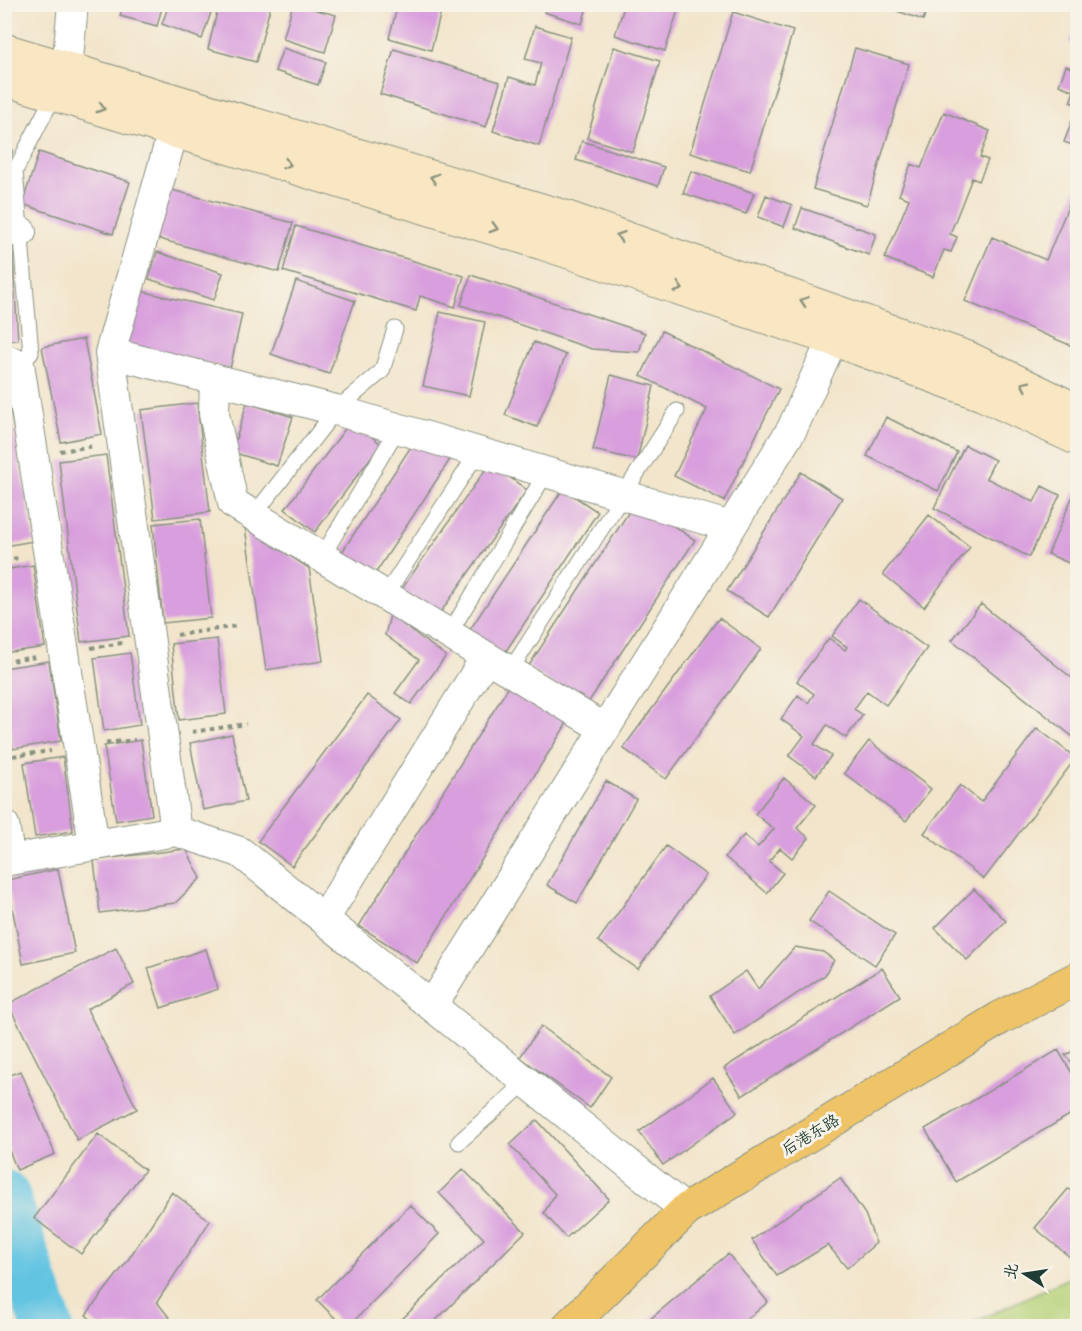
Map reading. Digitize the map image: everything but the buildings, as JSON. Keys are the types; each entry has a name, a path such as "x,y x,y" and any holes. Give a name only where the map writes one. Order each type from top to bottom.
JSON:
{"main road":[{"path":"4,50 61,81 177,116 565,217 838,327 1077,439"},
{"path":"4,79 61,81"},
{"path":"838,327 968,358 1077,411"},
{"name":"后港东路","path":"569,1326 686,1210 1000,1018 1074,978"}],"street":[{"path":"61,81 73,4"},
{"path":"176,831 110,353 177,116"},
{"path":"432,1006 792,429 838,327"},
{"path":"110,353 336,410 731,527"},
{"path":"12,362 33,455 94,845"},
{"path":"215,379 214,414 233,503 605,729"},
{"path":"324,920 498,664"},
{"path":"4,825 7,860 176,831 240,852 686,1210"}],"lane":[{"path":"12,362 31,353 13,231 15,171 61,81"},
{"path":"253,516 336,410 382,371 395,329"},
{"path":"498,664 625,496 677,411"},
{"path":"322,557 398,428"},
{"path":"385,596 478,453"},
{"path":"449,634 546,473"},
{"path":"459,1142 526,1082"}],"path":[{"path":"33,455 122,441"},
{"path":"4,757 246,724"}],"green space":[{"path":"1077,1274 1077,1326 966,1326"}],"waterway":[{"path":"4,1196 47,1326"}]}
